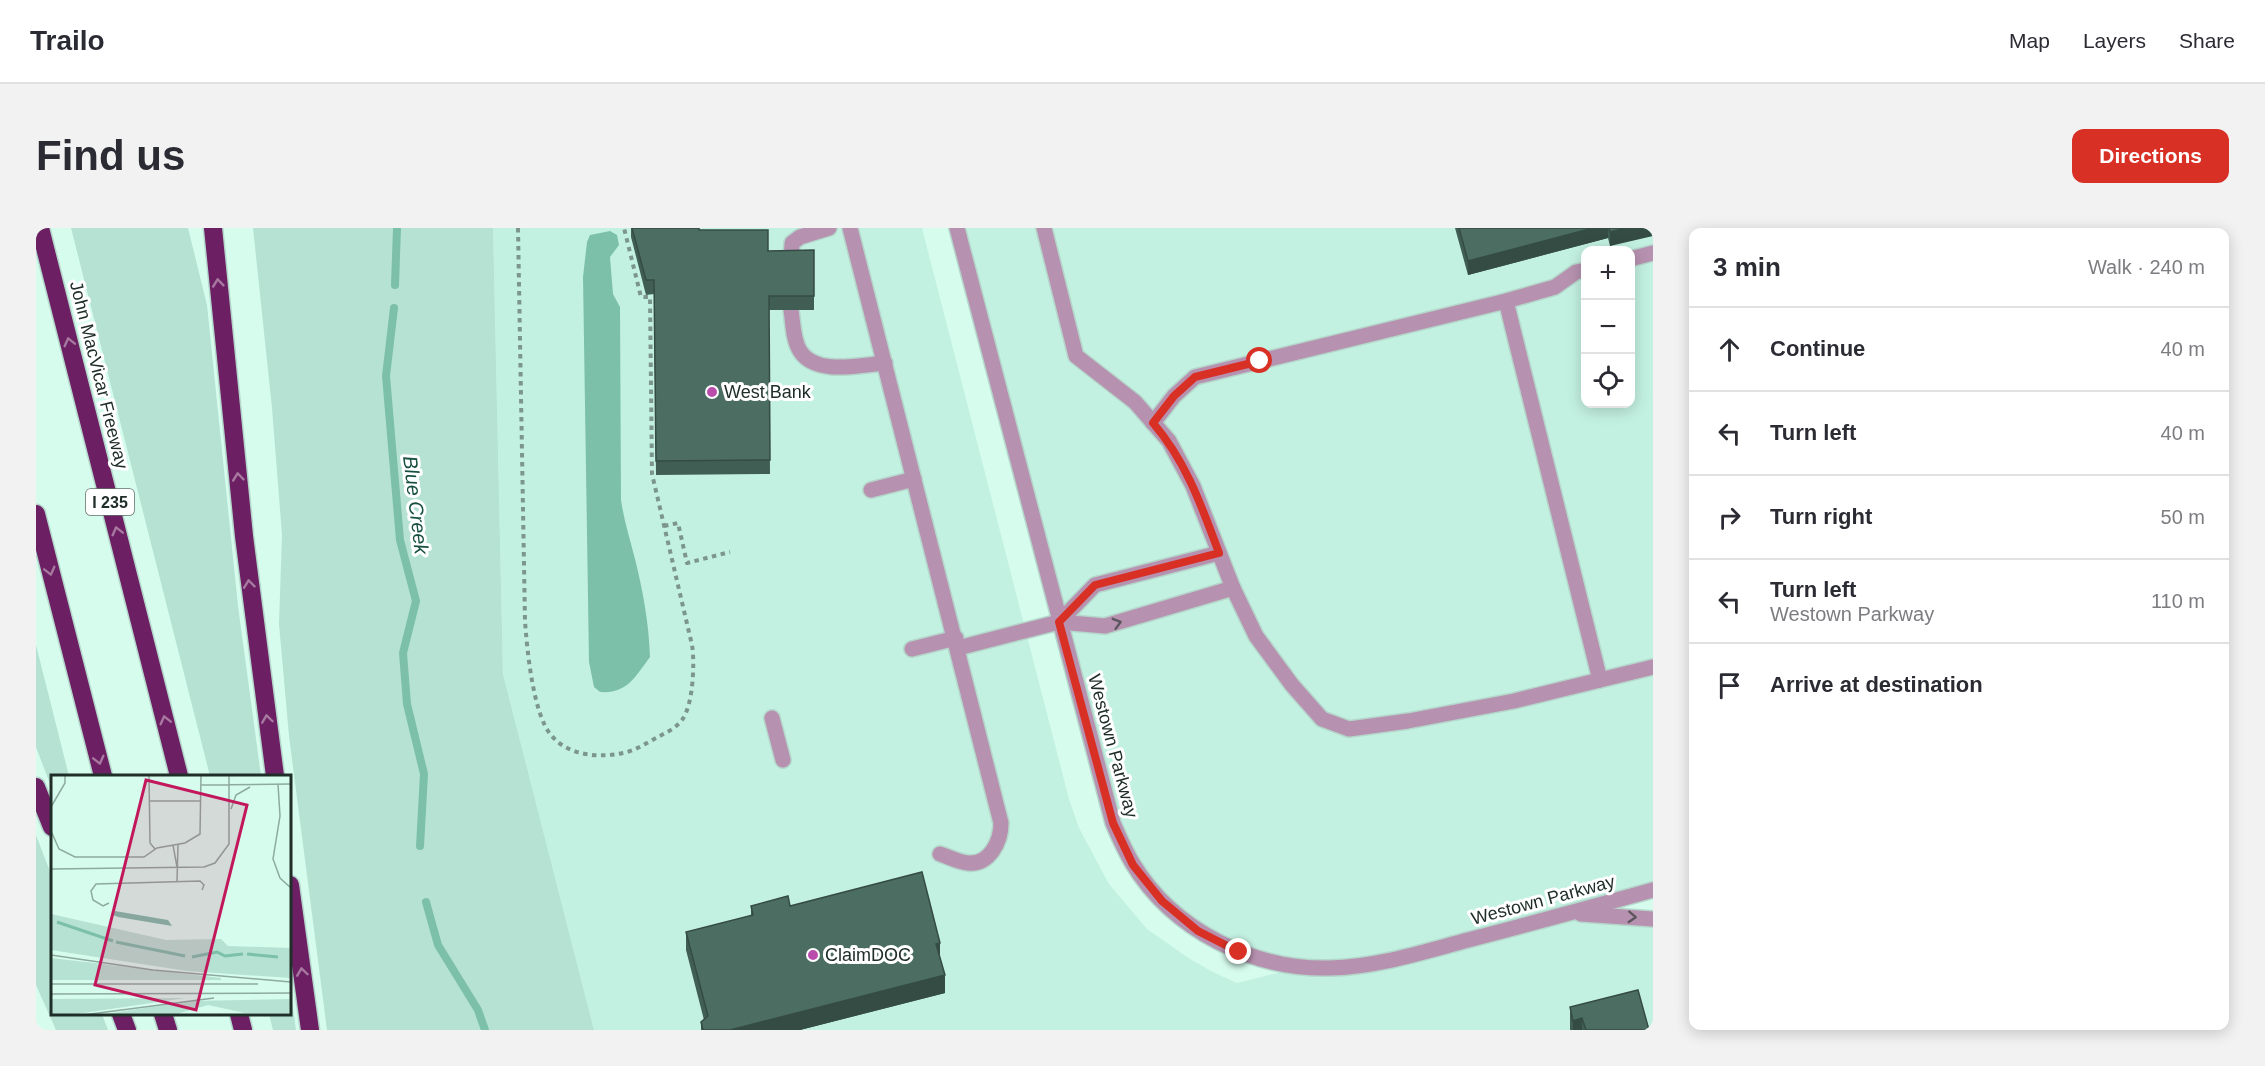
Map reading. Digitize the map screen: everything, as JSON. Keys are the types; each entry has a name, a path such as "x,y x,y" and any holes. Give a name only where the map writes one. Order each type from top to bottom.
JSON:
{"highway":[{"name":"John MacVicar Freeway","path":"40,228 178,775"},
{"path":"213,228 246,557 275,775"},
{"path":"36,514 102,775"},
{"path":"36,787 51,825"},
{"path":"291,892 310,1030"},
{"path":"121,1015 127,1030"},
{"path":"164,1015 168,1030"},
{"path":"239,1015 243,1030"}],"street":[{"path":"791,264 792,243 800,237 829,228"},
{"path":"850,228 1001,822 1001,836 992,852 982,860 971,863 940,854"},
{"name":"Westown Parkway","path":"957,228 1113,823 1133,865 1162,901 1198,931 1239,952 1284,965 1330,968 1383,962 1653,890"},
{"path":"1044,228 1076,356 1135,402 1169,441 1193,486 1233,588 1256,636 1292,685 1322,720 1349,729 1408,722 1514,702 1653,667"},
{"path":"1635,258 1653,253"},
{"path":"1153,423 1174,396 1195,377 1506,301 1555,287 1581,271"},
{"path":"1506,301 1600,680"},
{"path":"791,310 799,350 809,361 824,366 885,363"},
{"path":"871,490 915,479"},
{"path":"1059,622 1095,585 1219,553"},
{"path":"912,650 1059,622 1105,626 1233,588"},
{"path":"772,718 783,760"},
{"path":"1569,914 1653,919"}],"path":[{"path":"518,228 525,631 533,681 543,721 550,734 571,751 592,755 623,753 676,727 686,712 694,655 652,474 650,297 641,297 624,228"},
{"path":"664,526 678,523 687,563 730,552"}],"shaded area":[{"path":"71,228 188,228 207,305 238,606 261,775 210,775"},
{"path":"253,228 493,228 503,674 594,1030 327,1030 289,736 279,624 282,535 272,408"},
{"path":"493,228 922,228 1069,799 1079,828 1109,884 1147,929 1190,959 1237,983 1297,968 1239,952 1162,901 1113,823 957,228 1653,228 1653,891 1572,913 1653,919 1653,1030 594,1030 503,674"},
{"path":"610,231 617,235 619,245 610,257 613,294 620,307 621,500 643,595 650,657 630,683 617,690 600,692 594,687 589,662 583,277 587,242 590,235"},
{"path":"36,645 69,775 51,775 51,786 36,747"},
{"path":"36,835 51,874 51,1015 102,1015 108,1030 56,1030 36,985"},
{"path":"291,994 296,1030 273,1030 269,1015 291,1015"}],"building":[{"name":"West Bank","path":"632,228 768,230 768,251 814,250 814,296 769,296 770,460 656,461 654,280 646,280"},
{"path":"1459,228 1593,228 1468,261"},
{"path":"1609,228 1626,228 1610,232"},
{"name":"ClaimDOC","path":"922,872 940,943 936,944 945,975 730,1030 703,1030 701,1022 708,1016 686,932 753,915 751,906 788,896 790,906"},
{"path":"1638,990 1649,1030 1586,1030 1582,1018 1573,1021 1570,1007"}],"waterway":[{"name":"Blue Creek","path":"395,285 397,228"},
{"name":"Blue Creek","path":"394,308 386,376 400,540 416,601 403,653 407,704 424,774 420,846"},
{"name":"Blue Creek","path":"426,902 438,945 478,1010 485,1030"}],"place":[{"name":"West Bank","path":"712,392"},
{"name":"ClaimDOC","path":"813,955"}],"route":[{"path":"1239,952 1198,931 1162,901 1133,865 1113,823 1059,622 1095,585 1219,553 1193,486 1169,441 1153,423 1174,396 1195,377 1260,361"}]}
